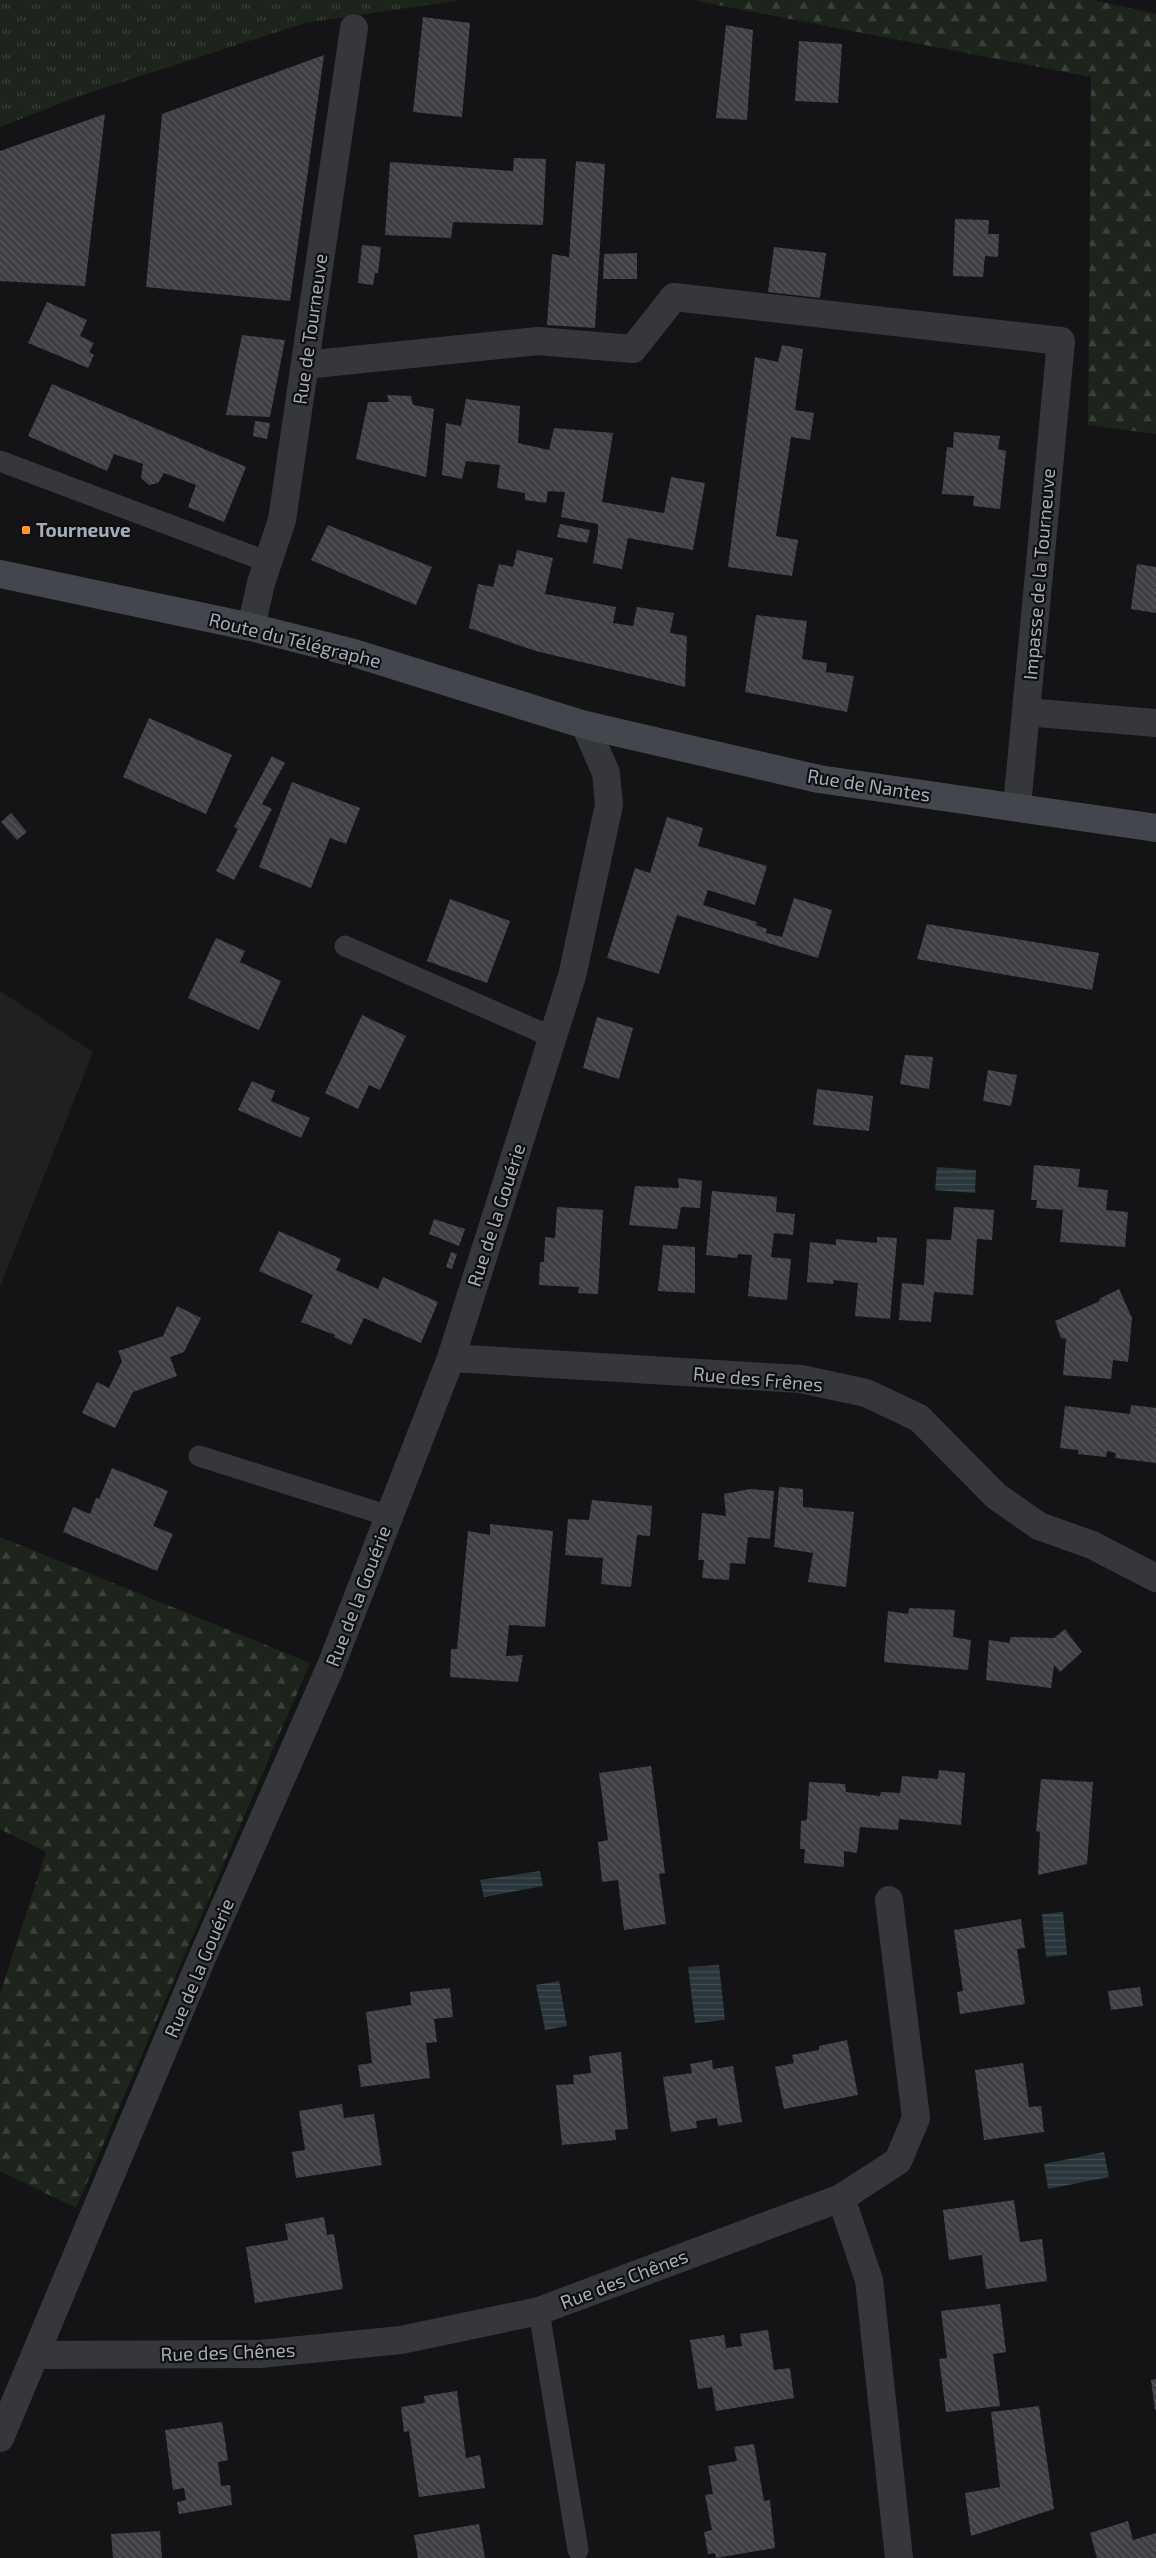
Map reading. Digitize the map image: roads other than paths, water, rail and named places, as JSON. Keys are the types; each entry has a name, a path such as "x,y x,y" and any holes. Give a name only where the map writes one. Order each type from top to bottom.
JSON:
{"main road":[{"name":"Route du Télégraphe","path":"0,574 251,627 354,653 584,725"},
{"name":"Rue de Nantes","path":"584,725 819,779 1017,806 1156,828"}],"street":[{"name":"Rue de Tourneuve","path":"251,627 268,562 282,520 354,28"},
{"name":"Impasse de la Tourneuve","path":"305,366 538,341 633,349 674,297 1061,341 1017,806"},
{"path":"1026,712 1156,723"},
{"name":"Rue de la Gouérie","path":"0,2438 199,1967 330,1668 451,1358 572,976 608,805 606,772 584,725"},
{"name":"Rue des Frênes","path":"451,1358 801,1379 866,1393 919,1418 996,1496 1039,1526 1092,1546 1156,1578"},
{"name":"Rue des Chênes","path":"35,2355 260,2354 401,2340 539,2311 841,2198 898,2161 916,2118 889,1900"},
{"path":"841,2198 869,2280 899,2558"}],"lane":[{"path":"0,461 268,562"},
{"path":"345,946 552,1038"},
{"path":"199,1456 389,1516"},
{"path":"539,2311 578,2550"}],"place":[{"name":"Tourneuve","path":"26,530"}]}
